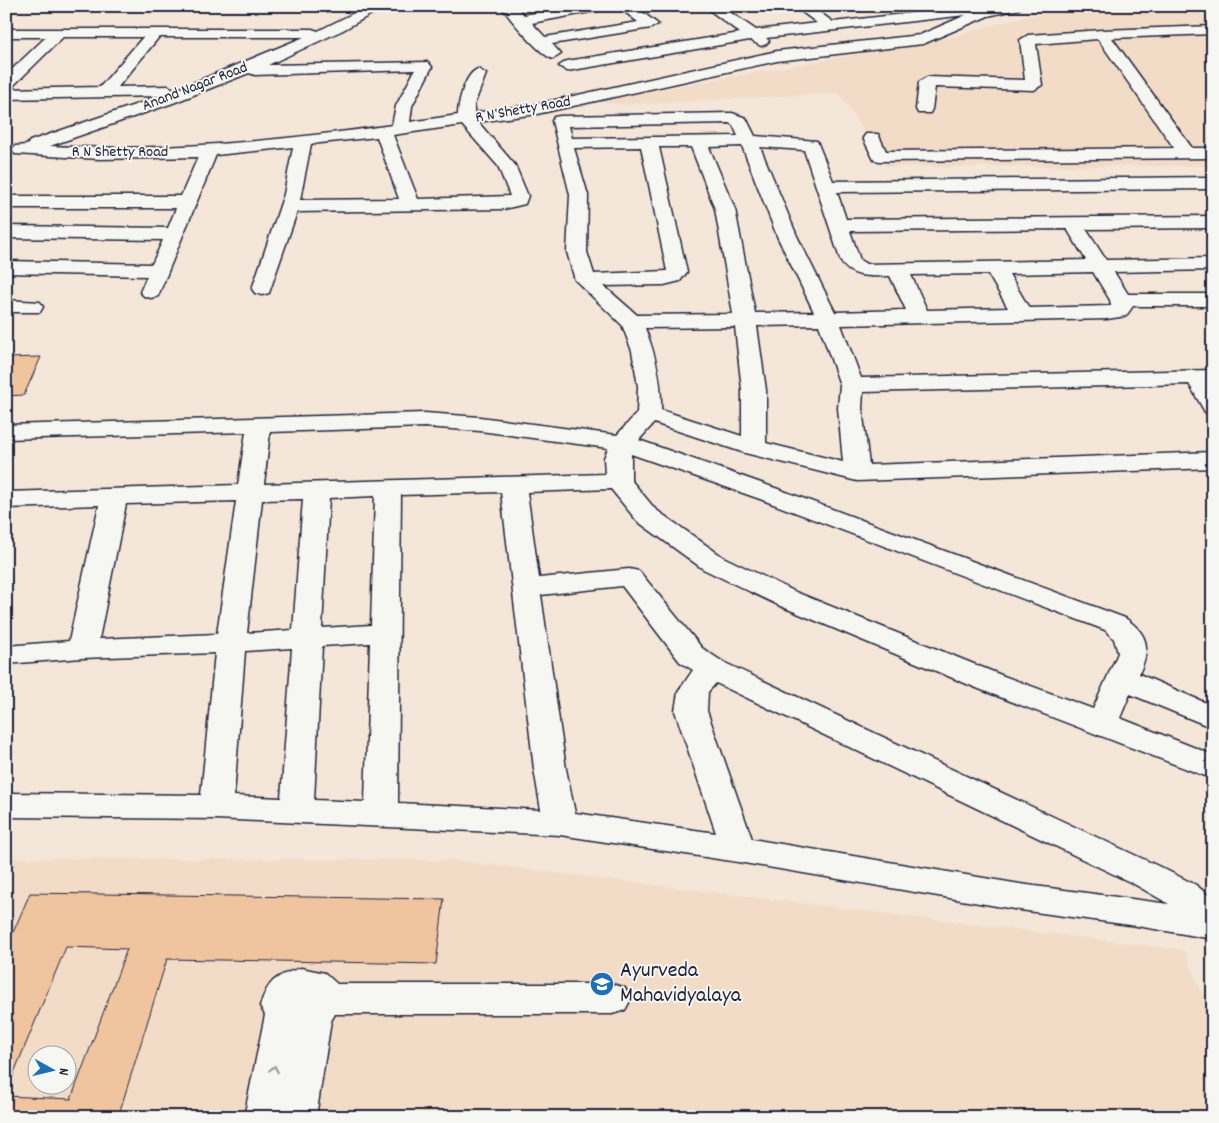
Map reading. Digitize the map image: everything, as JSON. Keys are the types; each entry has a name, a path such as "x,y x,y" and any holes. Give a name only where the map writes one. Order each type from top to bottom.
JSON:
{"street":[{"name":"Anand Nagar Road","path":"14,153 192,90 342,27 379,6"},
{"path":"508,6 540,42 601,95"},
{"path":"521,20 601,6"},
{"path":"624,6 685,46"},
{"path":"711,6 754,35 777,56"},
{"path":"801,6 830,26"},
{"path":"891,6 911,18"},
{"name":"R N Shetty Road","path":"14,153 100,154 209,151 382,132 466,119 558,113 601,95 777,56 923,39 977,10 1014,6"},
{"path":"567,66 754,35 977,10"},
{"path":"540,42 651,24"},
{"path":"924,109 927,82 1034,85 1028,40 1102,34 1213,30"},
{"path":"6,33 324,33"},
{"path":"6,84 59,33"},
{"path":"105,92 154,34"},
{"path":"1102,34 1187,154"},
{"path":"241,70 422,65 424,68 404,106 400,129"},
{"path":"289,206 504,203 518,200 519,196 506,165 466,119 466,105 478,74"},
{"path":"6,94 192,90"},
{"path":"857,473 850,408 852,385 827,318 787,236 740,122 727,117 558,113 564,143 579,195 580,215 577,252 585,280 632,322 643,351 650,386 637,428 617,458 618,481 646,515 713,564 788,599 990,682 1155,742 1213,768"},
{"path":"382,132 410,203"},
{"name":"R N Shetty Road","path":"6,138 62,137"},
{"path":"872,138 880,156 1213,153"},
{"path":"262,289 289,206 303,141"},
{"path":"564,143 749,141 811,145 851,262 857,268 866,270 1213,264"},
{"path":"585,280 664,279 673,277 677,272 649,142"},
{"path":"698,142 725,209 745,320 754,390 754,448"},
{"path":"151,292 209,151"},
{"path":"826,187 1213,183"},
{"path":"6,202 188,202"},
{"path":"632,322 1107,313 1118,311 1122,307 1120,300 1072,222"},
{"path":"837,224 1205,222 1213,244"},
{"path":"6,232 175,234"},
{"path":"6,267 160,270"},
{"path":"995,268 1022,314"},
{"path":"898,270 919,316"},
{"path":"1120,300 1213,300"},
{"path":"6,306 32,306"},
{"path":"852,385 1205,377 1213,407"},
{"path":"6,432 424,420 480,424 637,428 754,448 857,473 1213,460"},
{"path":"216,807 231,643 248,493 259,424"},
{"path":"637,428 769,494 1115,624 1126,631 1132,641 1133,653 1102,723"},
{"path":"6,500 618,481"},
{"path":"513,485 550,769 560,823"},
{"path":"381,815 388,489"},
{"path":"297,811 309,638 316,491"},
{"path":"82,649 114,497"},
{"path":"527,588 629,577 691,655 712,669 1146,875 1183,895 1213,920"},
{"path":"6,655 82,649 231,643 385,632"},
{"path":"712,669 695,687 690,698 692,711 738,849"},
{"path":"1121,678 1213,718"},
{"path":"6,805 216,807 560,823 738,849 1020,897 1137,912 1213,925"},
{"path":"307,1010 612,999"},
{"path":"264,1117 307,1010"},
{"path":"296,1117 307,1010"}],"shaded area":[{"path":"1076,6 1213,6 1213,166 887,167 839,93 625,105 595,101 952,37 1002,22"},
{"name":"Ayurveda Mahavidyalaya","path":"6,858 452,860 1184,950 1213,1019 1213,1117 6,1117"}],"building":[{"path":"41,357 24,395 6,396 6,358"},
{"path":"30,893 444,899 436,964 167,959 118,1117 6,1117 6,1096 71,1099 72,1096 78,1096 78,1080 127,949 66,947 6,1092 6,949"}],"place":[{"name":"Ayurveda Mahavidyalaya","path":"602,984"}]}
